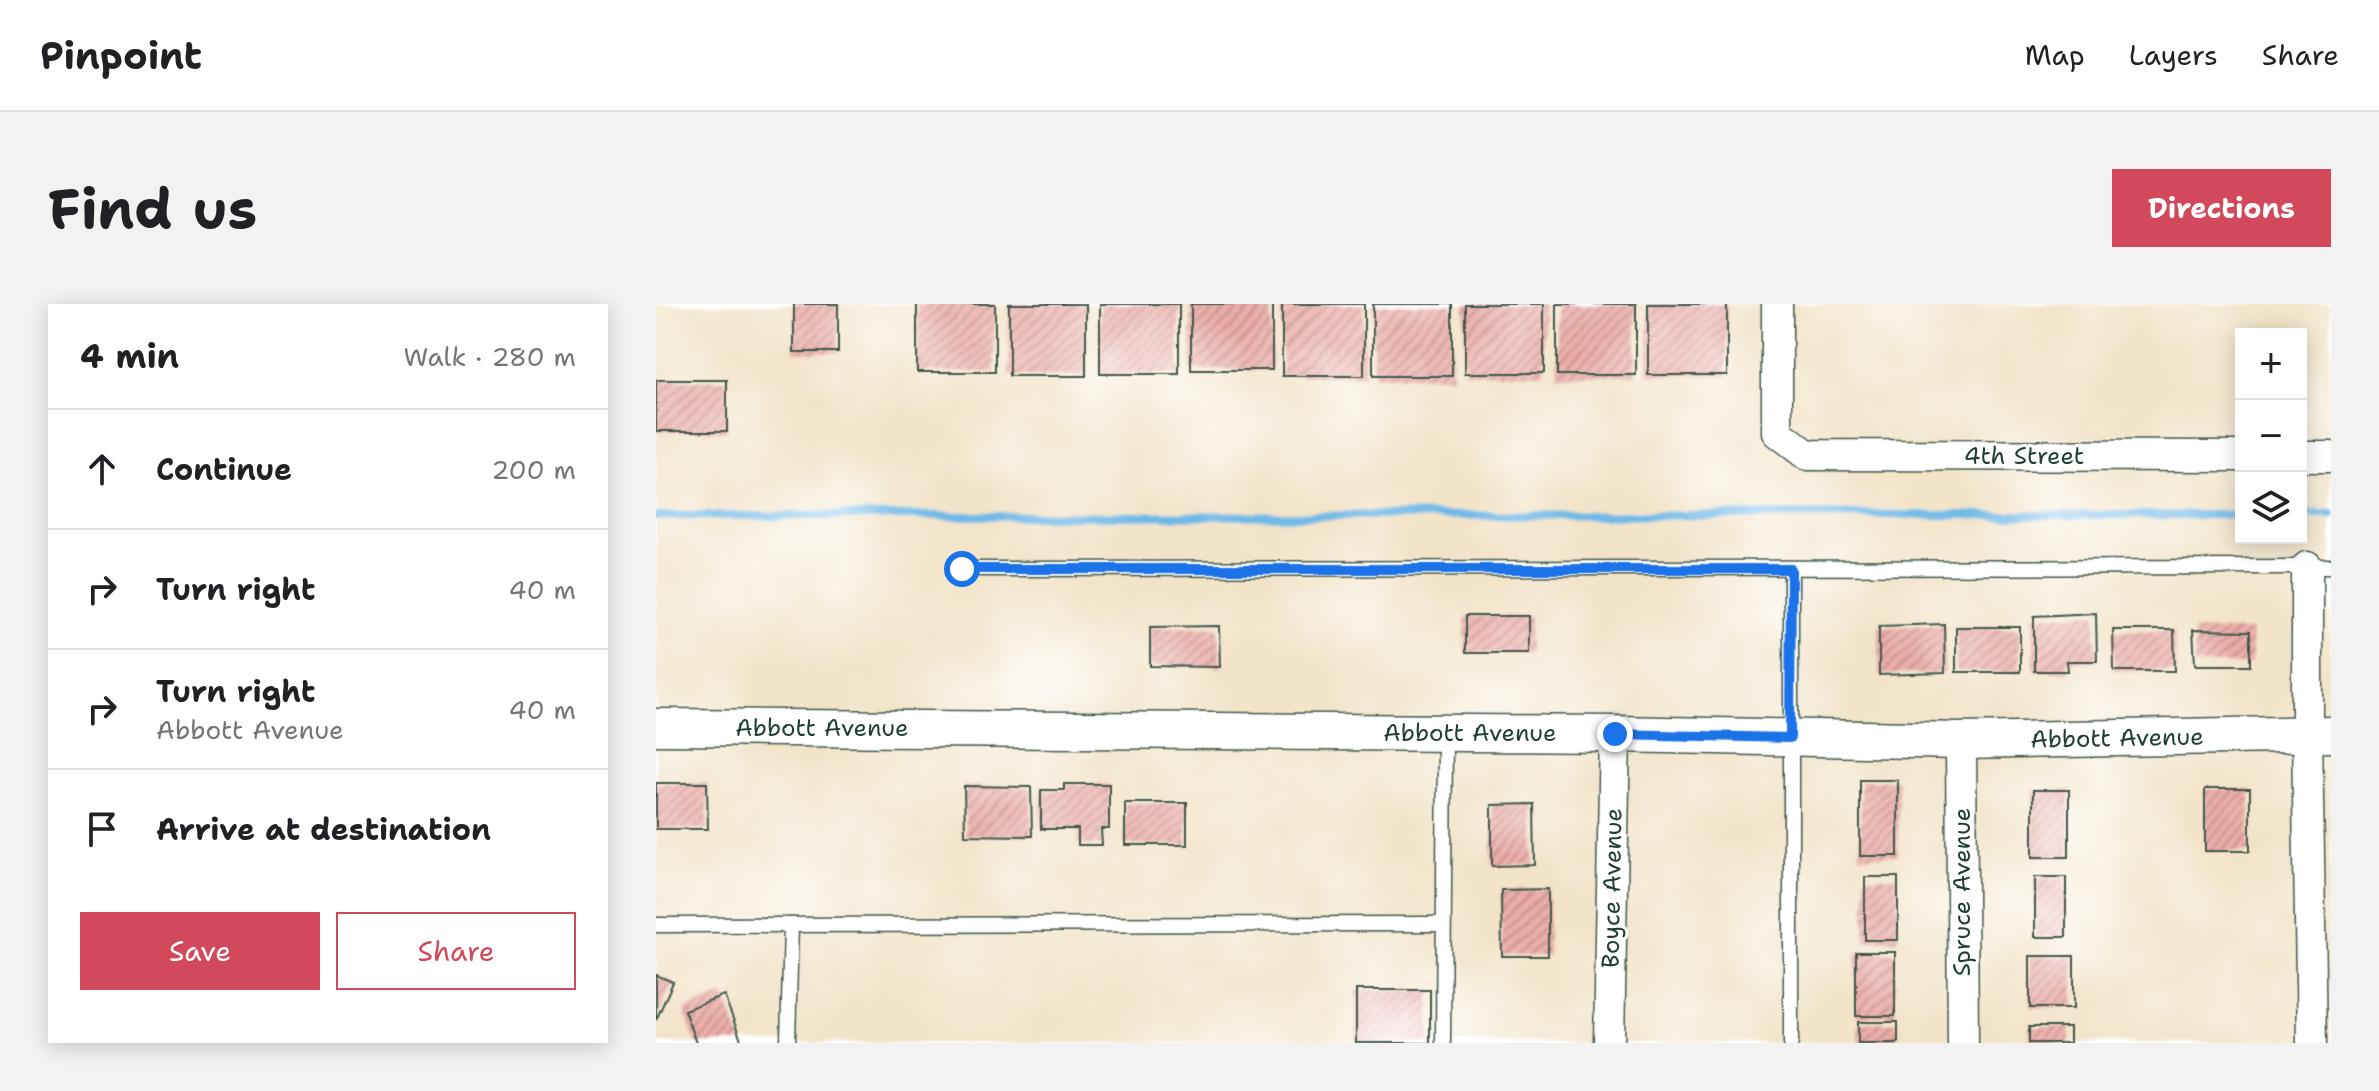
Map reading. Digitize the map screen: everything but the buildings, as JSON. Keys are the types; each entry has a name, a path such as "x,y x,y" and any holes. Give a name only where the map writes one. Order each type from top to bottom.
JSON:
{"street":[{"name":"4th Street","path":"1777,304 1777,432 1807,455 2235,456"},
{"path":"2307,456 2331,456"},
{"path":"2312,1043 2319,734 2319,567"},
{"name":"Abbott Avenue","path":"656,727 1615,734 1961,741 2319,734"},
{"name":"Boyce Avenue","path":"1609,1043 1615,734"},
{"name":"Spruce Avenue","path":"1961,741 1963,1043"}],"lane":[{"path":"962,569 2319,567"},
{"path":"1791,569 1791,1043"},
{"path":"1443,1043 1445,733"},
{"path":"656,925 1443,924"},
{"path":"788,1043 791,925"}],"waterway":[{"path":"656,516 2235,515"},
{"path":"2307,515 2331,515"}],"route":[{"path":"962,569 1791,569 1790,738 1615,734"}]}
